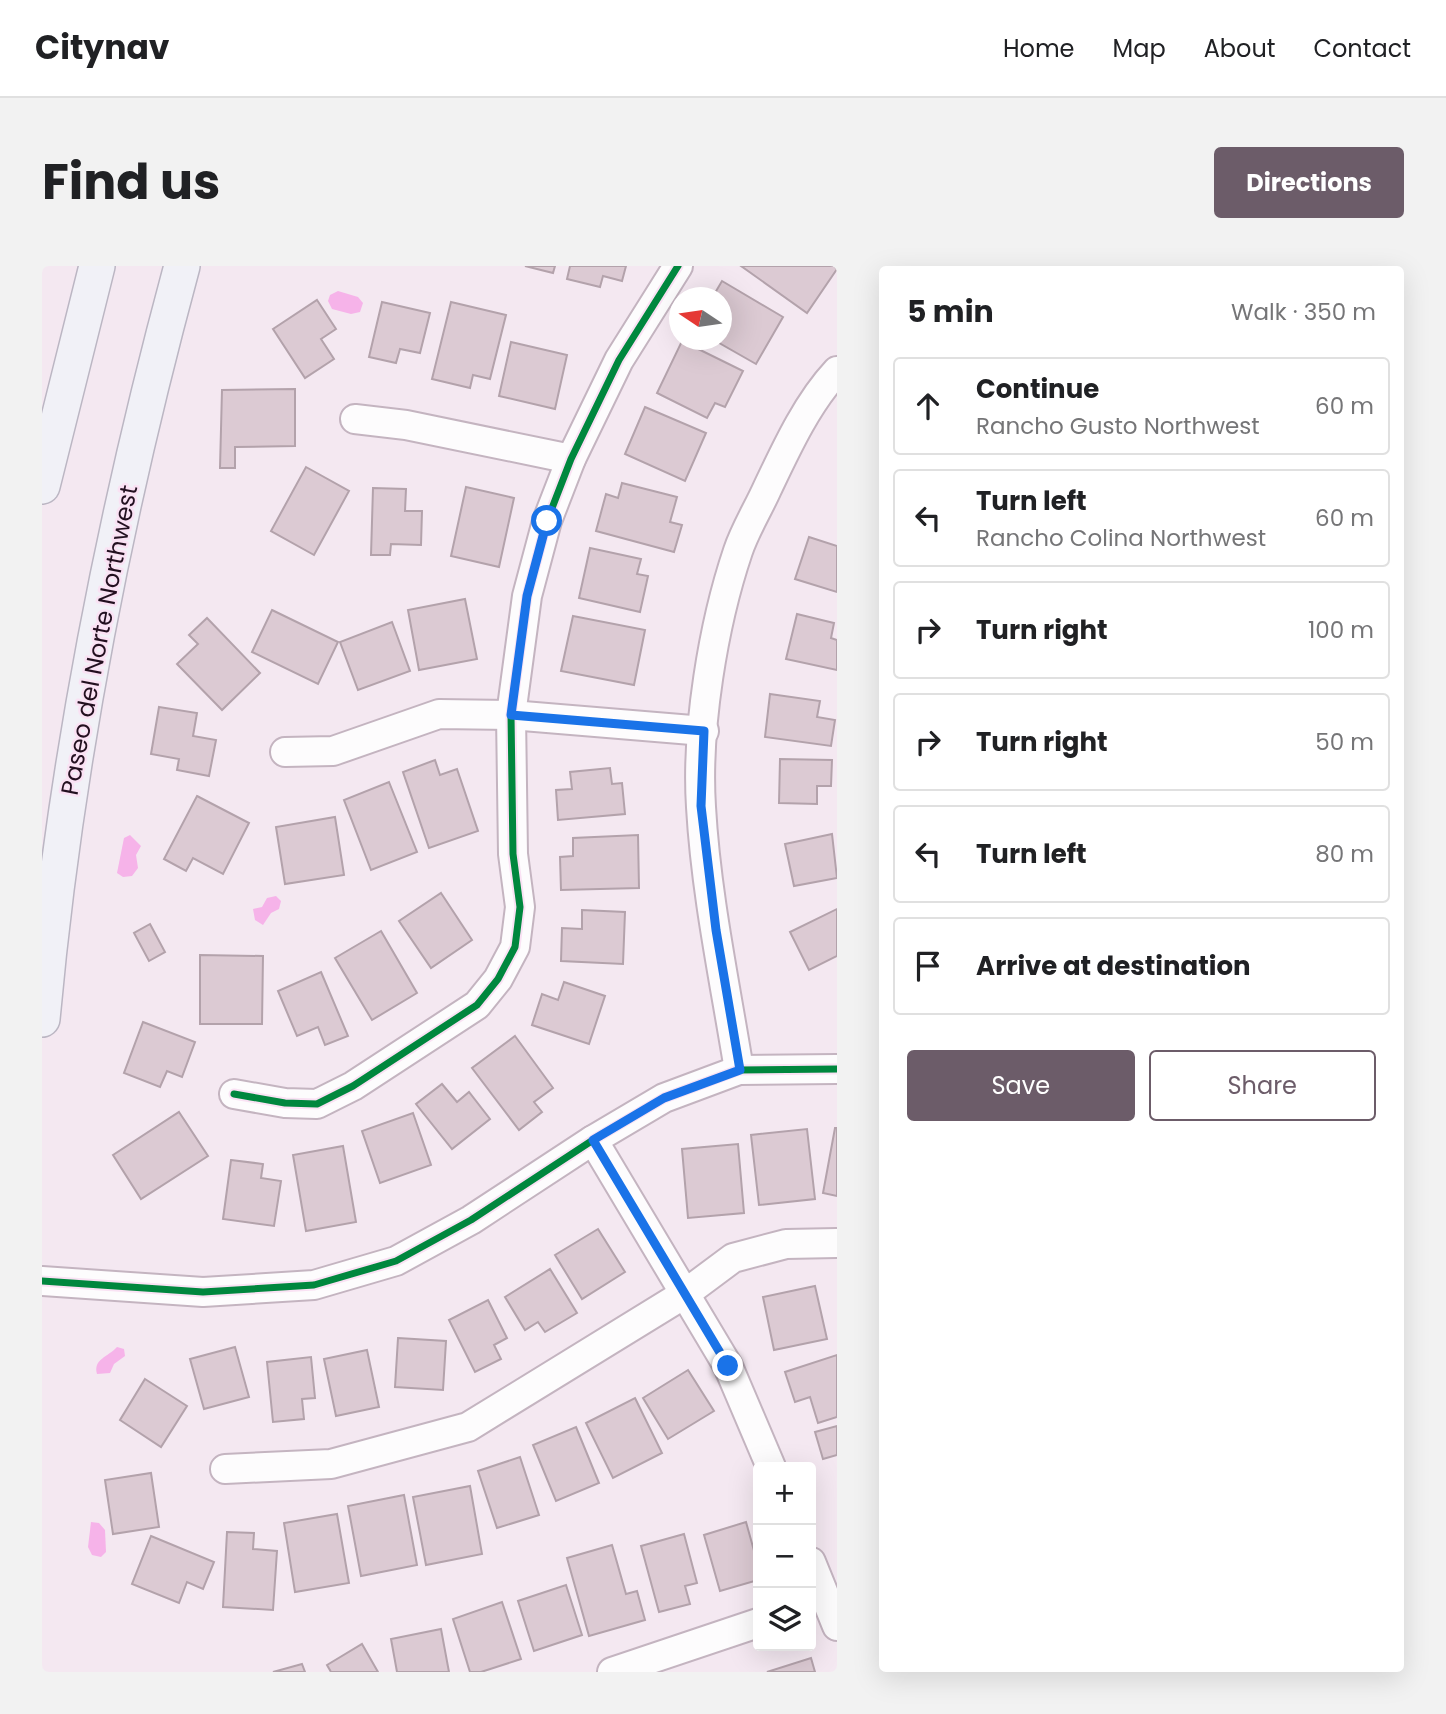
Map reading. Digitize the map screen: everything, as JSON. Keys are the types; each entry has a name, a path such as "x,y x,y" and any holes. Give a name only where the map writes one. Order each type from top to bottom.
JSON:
{"main road":[{"path":"42,485 97,266"},
{"name":"Paseo del Norte Northwest","path":"42,1019 66,818 94,647 137,440 182,266"}],"street":[{"path":"233,1094 285,1103 317,1104 353,1086 477,1005 498,979 515,947 520,907 513,854 511,715 527,596 547,521 571,459 619,359 678,266"},
{"path":"740,1070 716,930 701,806 704,731 715,637 739,550 780,462 822,386 837,370"},
{"path":"355,419 406,425 571,459"},
{"path":"285,752 333,751 439,714 511,715 704,731"},
{"path":"42,1281 203,1292 314,1285 396,1261 471,1220 593,1140 664,1098 740,1070 837,1069"},
{"path":"593,1140 728,1366 769,1462"},
{"path":"225,1469 331,1464 468,1427 686,1293 733,1258 786,1244 837,1242"},
{"path":"816,1580 825,1611"},
{"path":"611,1672 753,1625"}],"shaded area":[{"path":"338,291 358,297 363,303 360,312 351,314 332,309 328,301 330,295"},
{"path":"130,835 141,846 136,855 138,868 132,876 123,877 117,873 124,838"},
{"path":"276,896 281,901 279,909 271,913 263,925 255,920 253,909 262,907 267,898"},
{"path":"117,1347 124,1349 125,1356 114,1364 110,1373 97,1374 99,1362"},
{"path":"91,1522 99,1523 105,1530 106,1552 101,1557 92,1555 88,1547"}],"building":[{"path":"525,266 555,266 553,273"},
{"path":"570,266 626,266 622,281 603,276 600,287 567,279"},
{"path":"741,266 834,266 837,269 807,313"},
{"path":"722,281 783,317 756,364 732,350 732,287 718,287"},
{"path":"317,300 336,329 321,339 334,359 305,378 273,329"},
{"path":"382,302 430,313 420,353 400,349 396,363 369,357"},
{"path":"451,302 506,315 490,379 473,375 470,388 432,379"},
{"path":"511,342 567,355 555,409 499,396"},
{"path":"678,350 700,350 743,371 725,407 715,403 707,418 657,393"},
{"path":"295,389 295,446 235,447 235,468 220,468 222,390"},
{"path":"645,407 706,433 685,481 625,454"},
{"path":"306,467 349,491 314,555 271,531"},
{"path":"622,483 677,497 670,522 682,525 674,552 596,531 606,494 618,498"},
{"path":"466,487 514,498 499,567 451,556"},
{"path":"373,488 406,489 405,511 422,511 421,545 391,544 390,555 371,555"},
{"path":"809,537 837,546 837,592 795,579"},
{"path":"590,548 641,559 637,574 648,576 640,612 579,598"},
{"path":"465,599 477,659 419,670 408,610"},
{"path":"272,610 338,642 318,684 252,652"},
{"path":"797,614 834,623 831,638 837,640 837,670 786,659"},
{"path":"573,616 645,630 634,685 561,671"},
{"path":"207,618 260,673 222,710 177,664 198,644 189,635"},
{"path":"392,622 410,671 358,690 340,642"},
{"path":"770,694 820,701 817,717 835,720 831,746 765,737"},
{"path":"159,707 197,713 193,736 216,740 209,776 177,770 179,759 151,754"},
{"path":"780,759 832,760 831,786 817,786 817,804 779,803"},
{"path":"435,760 440,775 457,769 478,831 429,848 403,772"},
{"path":"610,768 612,784 622,783 625,814 558,820 556,790 572,789 570,772"},
{"path":"389,782 417,852 371,870 344,800"},
{"path":"197,796 249,823 223,874 193,858 186,871 164,859"},
{"path":"335,817 344,875 285,884 276,827"},
{"path":"832,834 837,878 794,886 785,844"},
{"path":"638,835 639,888 561,890 560,857 573,856 573,838"},
{"path":"441,893 472,940 431,968 399,921"},
{"path":"837,909 837,956 809,970 790,932"},
{"path":"582,910 625,912 623,964 561,961 562,928 582,929"},
{"path":"150,924 165,952 149,961 134,933"},
{"path":"381,931 417,993 372,1020 335,958"},
{"path":"200,955 263,956 262,1024 200,1024"},
{"path":"321,972 348,1036 325,1045 318,1027 297,1036 278,991"},
{"path":"564,982 605,996 589,1044 532,1025 542,994 558,1000"},
{"path":"143,1022 195,1042 182,1077 167,1071 160,1087 124,1073"},
{"path":"515,1036 553,1088 534,1102 542,1112 519,1130 472,1068"},
{"path":"442,1084 457,1102 469,1092 490,1119 452,1149 416,1104"},
{"path":"179,1112 208,1156 141,1199 113,1155"},
{"path":"413,1113 431,1165 380,1183 362,1131"},
{"path":"837,1128 837,1196 823,1193"},
{"path":"807,1129 815,1199 759,1205 751,1135"},
{"path":"738,1144 744,1213 688,1218 682,1149"},
{"path":"343,1146 356,1222 306,1231 293,1155"},
{"path":"231,1160 263,1164 261,1178 281,1181 274,1226 223,1219"},
{"path":"598,1229 625,1272 582,1299 555,1255"},
{"path":"550,1269 577,1313 545,1332 538,1322 525,1330 505,1297"},
{"path":"815,1286 827,1339 774,1350 763,1297"},
{"path":"488,1300 507,1338 494,1345 501,1359 475,1372 449,1320"},
{"path":"398,1338 446,1341 443,1390 395,1387"},
{"path":"235,1347 249,1397 204,1409 190,1359"},
{"path":"367,1350 379,1407 336,1416 324,1359"},
{"path":"837,1355 837,1417 818,1423 810,1397 795,1402 785,1372"},
{"path":"311,1357 315,1398 302,1399 304,1419 273,1422 267,1362"},
{"path":"688,1370 714,1411 668,1439 643,1398"},
{"path":"145,1379 187,1406 161,1447 120,1420"},
{"path":"635,1398 662,1453 613,1478 586,1423"},
{"path":"837,1426 837,1455 823,1459 815,1432"},
{"path":"576,1427 599,1483 556,1501 533,1445"},
{"path":"520,1457 539,1515 497,1528 478,1471"},
{"path":"151,1473 159,1527 113,1534 105,1480"},
{"path":"470,1486 482,1554 426,1565 413,1497"},
{"path":"404,1495 417,1565 361,1576 348,1506"},
{"path":"337,1514 349,1583 295,1592 284,1523"},
{"path":"746,1522 753,1547 753,1581 720,1591 704,1535"},
{"path":"227,1532 254,1533 253,1549 277,1551 273,1610 223,1607"},
{"path":"684,1534 697,1583 685,1586 690,1604 659,1612 641,1546"},
{"path":"151,1536 214,1562 203,1589 187,1582 179,1603 132,1584"},
{"path":"612,1545 626,1594 637,1591 645,1620 589,1636 567,1558"},
{"path":"566,1585 582,1635 534,1651 518,1601"},
{"path":"502,1602 521,1659 481,1672 470,1672 453,1619"},
{"path":"441,1629 449,1672 397,1672 391,1639"},
{"path":"362,1644 378,1672 331,1672 327,1665"},
{"path":"811,1658 815,1672 767,1672"},
{"path":"302,1664 305,1672 273,1672"}],"cycle path":[{"path":"234,1094 285,1103 317,1104 353,1086 477,1005 498,979 515,947 520,907 513,854 511,715 527,596 547,521 571,459 619,360 678,266"},
{"path":"42,1281 203,1292 314,1285 396,1261 471,1220 593,1140 664,1098 739,1070 837,1069"}],"route":[{"path":"547,521 527,596 511,715 704,731 701,806 716,930 740,1070 664,1098 593,1140 728,1366"}]}
